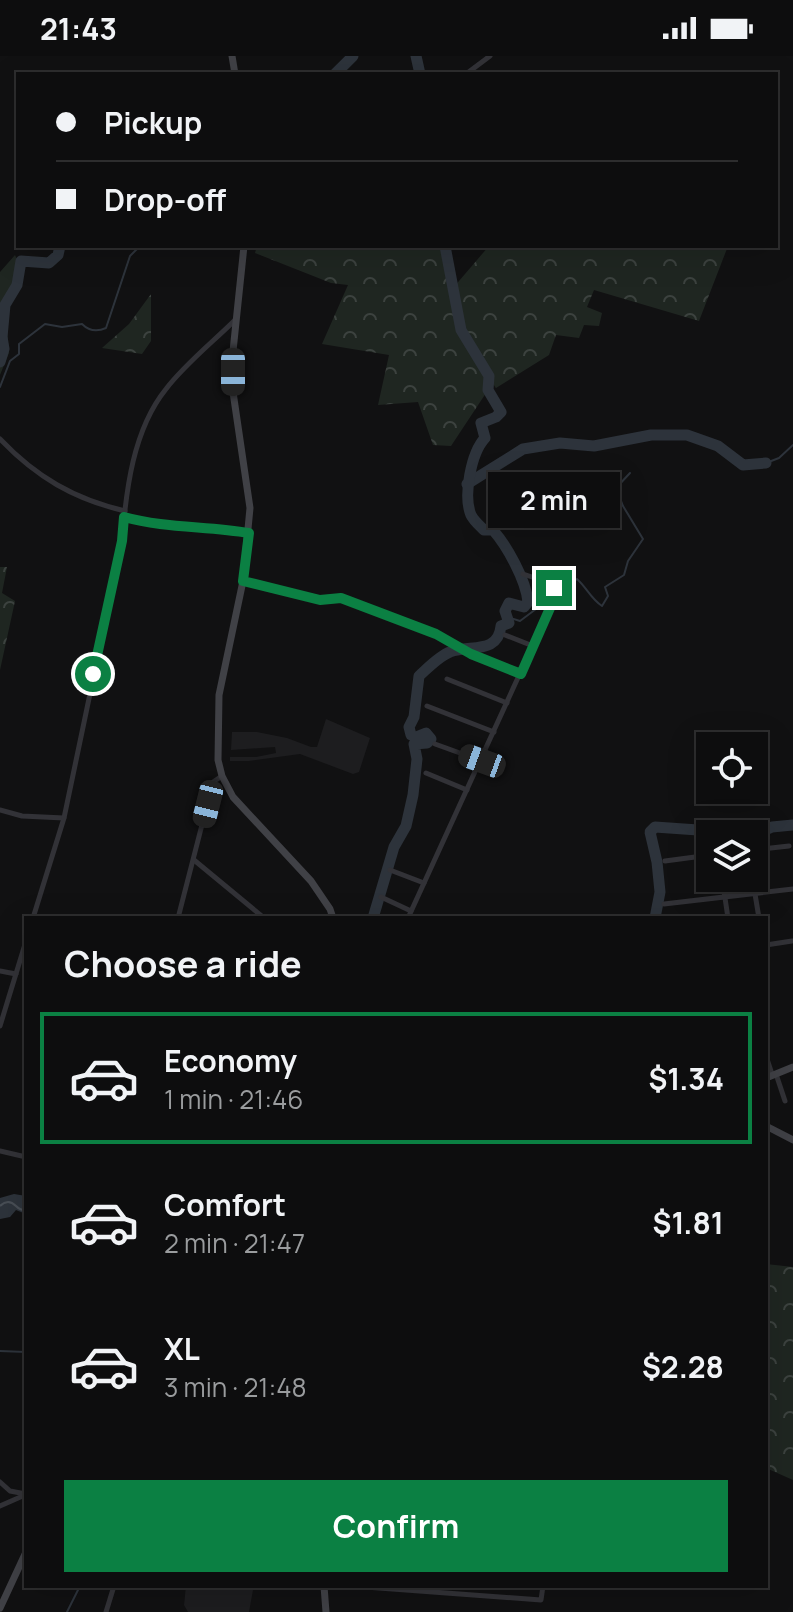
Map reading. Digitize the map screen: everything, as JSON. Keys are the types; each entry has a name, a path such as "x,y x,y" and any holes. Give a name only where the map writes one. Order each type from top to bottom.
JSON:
{"street":[{"path":"469,72 490,56"},
{"path":"245,248 236,319 233,392 249,494 249,533 243,581 219,695 218,760 233,797 311,881 332,916"},
{"path":"34,916 64,818 144,426 166,389 236,319"},
{"path":"0,439 37,473 62,490 94,504 151,524 249,533"},
{"path":"381,897 410,915 554,599 554,588 550,583 523,574"},
{"path":"243,581 320,600 341,598 436,634 471,654 521,674"},
{"path":"505,635 533,646"},
{"path":"447,679 507,703"},
{"path":"427,706 494,732"},
{"path":"435,744 482,761"},
{"path":"426,773 467,790"},
{"path":"179,916 213,782 222,776"},
{"path":"0,810 22,816 64,818"},
{"path":"768,848 789,846"},
{"path":"665,861 696,857"},
{"path":"194,860 262,916"},
{"path":"390,870 424,883"},
{"path":"664,904 793,889"},
{"path":"724,892 728,916"},
{"path":"755,894 759,916"},
{"path":"768,945 792,941"},
{"path":"0,1026 24,948"},
{"path":"0,971 16,974"},
{"path":"785,1101 771,1075 793,1067"},
{"path":"768,1128 793,1140"},
{"path":"0,1151 24,1157"},
{"path":"0,1482 10,1491 24,1494"},
{"path":"0,1506 24,1496"},
{"path":"0,1608 24,1556"},
{"path":"106,1612 113,1588"},
{"path":"324,1588 326,1612"},
{"path":"382,1588 541,1600 543,1588"},
{"path":"486,1595 487,1588"}],"shaded area":[{"path":"326,719 370,738 359,772 353,774 300,754 230,761 230,757 276,753 275,747 231,750 232,732 257,732 317,747"},
{"path":"186,1588 253,1590 249,1612 188,1612 184,1605"}],"green space":[{"path":"256,248 445,248 453,288 487,248 727,248 699,321 594,290 587,307 602,313 599,326 584,325 579,338 556,335 549,355 496,388 489,378 488,390 451,446 433,445 418,402 378,405 389,355 322,344 348,285 331,283 255,253"},
{"path":"15,255 20,266 17,285 5,305 9,353 0,375 0,272"},
{"path":"151,294 151,341 142,354 102,348 129,324"},
{"path":"0,567 7,567 2,593 15,601 0,670"},
{"path":"768,1264 793,1267 793,1480 768,1469"}],"water":[{"path":"14,1194 24,1196 24,1213 16,1210 10,1217 0,1219 0,1198"}],"waterway":[{"path":"337,72 353,56"},
{"path":"416,56 420,72"},
{"path":"0,362 4,349 5,305 17,285 21,261 49,263 58,255 60,248"},
{"path":"0,387 10,361 19,354 19,344 45,324 62,327 82,324 96,330 106,328 130,256 138,248"},
{"path":"374,916 394,847 406,826 417,759 414,744 427,743 431,739 426,733 416,737 411,735 409,727 414,717 419,676 446,654 489,645 499,635 501,626 509,623 505,611 509,603 524,607 528,602 520,574 504,545 493,530 484,530 477,523 469,507 468,486 472,464 485,438 481,423 501,412 488,390 489,376 461,330 445,248"},
{"path":"467,484 523,449 560,443 594,446 651,435 687,435 718,446 743,465 766,463"},
{"path":"766,463 779,458 793,445"},
{"path":"557,593 577,579 602,606 608,596 605,587 624,575 628,561 643,539 616,488 630,473"},
{"path":"507,617 520,621 552,597"},
{"path":"768,829 793,825"},
{"path":"655,916 660,892 650,832 655,827 696,830"},
{"path":"0,1351 24,1352"},
{"path":"67,1612 79,1588"}],"route":[{"path":"93,674 122,541 124,517 151,524 249,533 243,581 320,600 341,598 436,634 471,654 521,674 554,599 554,588"}]}
